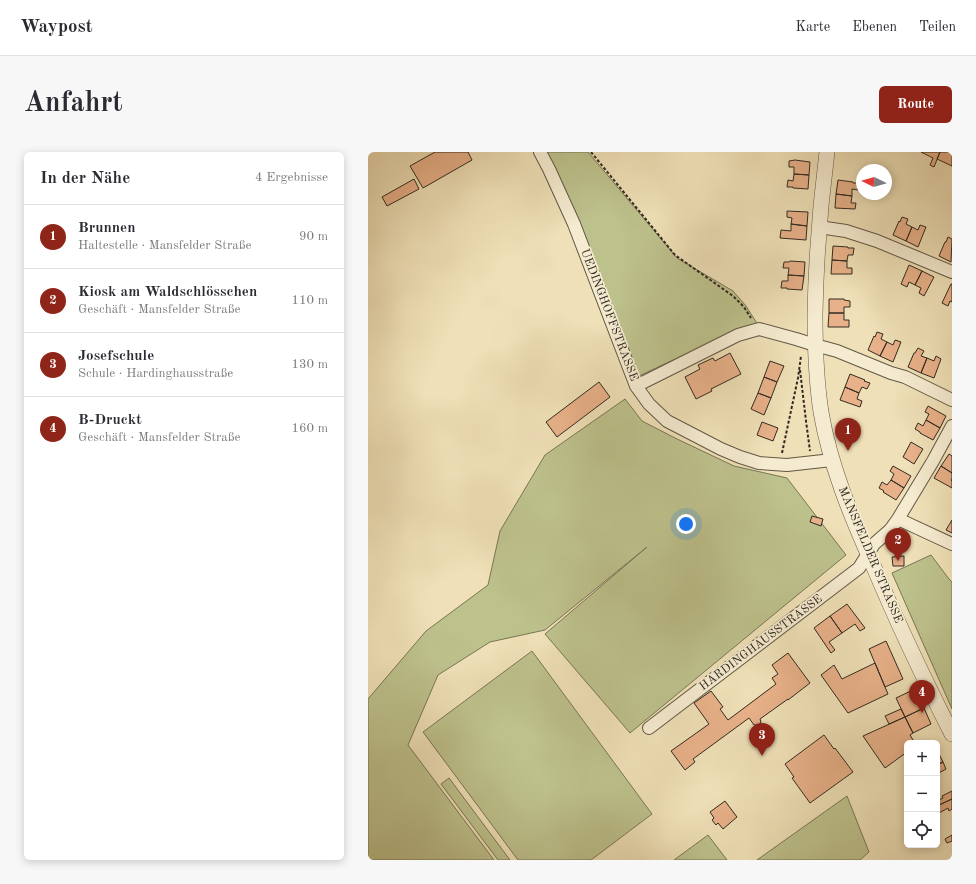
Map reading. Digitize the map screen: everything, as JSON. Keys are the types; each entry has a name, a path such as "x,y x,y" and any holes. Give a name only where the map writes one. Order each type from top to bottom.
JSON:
{"street":[{"name":"UEDINGHOFFSTRASSE","path":"540,152 574,224 636,386 649,404 667,421 687,432 721,449 759,463 787,465 832,460"},
{"name":"MANSFELDER STRASSE","path":"827,152 819,227 816,292 809,343 816,372 821,413 832,460 851,515 925,680 952,734"},
{"path":"819,227 846,232 877,241 952,272"},
{"path":"636,386 738,335 758,329 837,351 891,373 905,377 952,400"},
{"name":"HARDINGHAUSSTRASSE","path":"649,728 859,568 874,544 890,530 898,519 952,426"},
{"path":"898,519 952,544"}],"path":[{"path":"591,152 675,255 733,296 744,307 758,329"},
{"path":"780,464 800,365 809,343"},
{"path":"800,365 812,462"}],"green space":[{"path":"546,152 588,152 677,258 733,291 746,306 758,325 742,328 639,376"},
{"path":"625,399 642,421 675,438 734,466 787,478 846,555 630,733 545,634 647,547 545,630 490,642 438,675 408,745 494,860 368,860 368,699 426,631 488,585 500,531 545,455"},
{"path":"931,555 952,582 952,709 892,573"},
{"path":"532,651 652,814 591,860 518,860 423,732"},
{"path":"449,778 510,860 498,860 441,784"},
{"path":"847,796 869,852 860,860 757,860"},
{"path":"708,835 727,860 674,860"}],"building":[{"path":"435,152 468,152 472,160 423,188 410,166"},
{"path":"921,152 940,152 934,167 930,165 933,158"},
{"path":"940,152 952,152 952,166 937,159"},
{"path":"795,160 810,162 809,175 794,174 794,167 789,167 789,161"},
{"path":"794,174 809,175 808,189 787,187 788,180 793,181"},
{"path":"414,179 419,189 387,206 382,197"},
{"path":"838,180 856,183 856,190 852,189 852,196 836,194"},
{"path":"836,194 852,196 851,203 856,203 855,209 835,208"},
{"path":"787,211 808,212 807,226 791,224 792,218 787,217"},
{"path":"902,217 908,219 906,224 912,227 906,241 893,235"},
{"path":"791,224 807,226 806,240 780,238 781,230 791,231"},
{"path":"920,225 926,227 918,247 906,241 912,227 918,230"},
{"path":"948,237 952,239 951,262 939,256"},
{"path":"833,246 854,248 853,255 848,255 847,261 832,260"},
{"path":"832,260 847,261 847,268 852,268 852,274 831,274"},
{"path":"784,262 805,262 804,276 788,275 789,268 783,268"},
{"path":"909,265 922,271 915,285 909,282 907,287 901,284"},
{"path":"922,271 934,277 924,296 919,293 921,288 915,285"},
{"path":"788,275 804,276 802,290 781,288 782,281 788,281"},
{"path":"951,284 952,302 950,301 948,306 942,303"},
{"path":"829,299 844,299 850,301 850,307 844,307 844,313 829,313"},
{"path":"829,313 844,313 844,320 849,320 849,327 828,327"},
{"path":"877,332 883,334 881,339 887,342 880,356 868,350"},
{"path":"895,340 901,342 893,362 880,356 887,342 893,345"},
{"path":"918,348 924,351 921,356 927,358 921,373 908,367 914,353"},
{"path":"730,353 741,374 711,389 712,391 696,399 685,377 700,369 698,365 713,358 715,361"},
{"path":"936,356 941,359 934,378 921,373 927,358 934,361"},
{"path":"770,361 784,366 777,382 764,377"},
{"path":"850,374 870,383 867,389 862,387 859,393 845,387"},
{"path":"764,377 777,382 771,398 758,393"},
{"path":"599,382 610,397 557,437 546,422"},
{"path":"845,387 859,393 857,399 862,401 860,407 840,400"},
{"path":"758,393 771,398 764,415 751,409"},
{"path":"928,406 946,416 940,428 926,420 929,414 925,412"},
{"path":"926,420 940,428 933,440 915,429 918,423 923,426"},
{"path":"762,422 778,428 773,441 757,435"},
{"path":"911,442 923,449 914,464 903,457"},
{"path":"949,454 952,456 952,473 941,466"},
{"path":"893,466 911,476 904,488 891,480 894,474 890,471"},
{"path":"941,466 952,473 952,488 934,478"},
{"path":"891,480 904,488 896,500 879,488 882,482 887,485"},
{"path":"812,516 823,519 821,526 810,522"},
{"path":"952,520 952,533 946,530"},
{"path":"904,556 904,566 893,566 892,557"},
{"path":"847,604 865,628 860,631 855,624 842,633 830,616"},
{"path":"830,616 842,633 829,642 835,650 831,653 814,628"},
{"path":"886,641 903,679 885,687 869,649"},
{"path":"788,653 810,683 760,719 761,722 759,725 754,725 749,718 693,759 695,762 685,770 671,751 709,724 694,703 711,691 723,707 720,709 728,720 776,684 772,678 778,674 772,665"},
{"path":"875,663 888,694 848,713 821,675 834,665 842,679"},
{"path":"915,689 924,708 905,717 896,698"},
{"path":"924,708 931,724 913,733 905,717"},
{"path":"901,709 905,717 889,724 885,716"},
{"path":"905,717 913,733 910,735 913,740 904,740 904,754 885,768 863,736"},
{"path":"824,735 853,772 810,803 792,778 794,777 785,764"},
{"path":"940,756 943,762 940,764"},
{"path":"943,762 946,769 940,772 940,764"},
{"path":"952,791 952,799 940,805 940,800 943,798 942,796"},
{"path":"952,799 952,809 949,811 948,808 940,812 940,805"},
{"path":"725,801 737,817 723,829 718,823 716,825 712,820 714,818 710,812"},
{"path":"952,835 952,841 947,843 945,839"}],"place":[{"name":"Brunnen","path":"848,451"},
{"name":"Kiosk am Waldschlösschen","path":"898,561"},
{"name":"B-Druckt","path":"922,713"},
{"name":"Josefschule","path":"762,756"}]}
